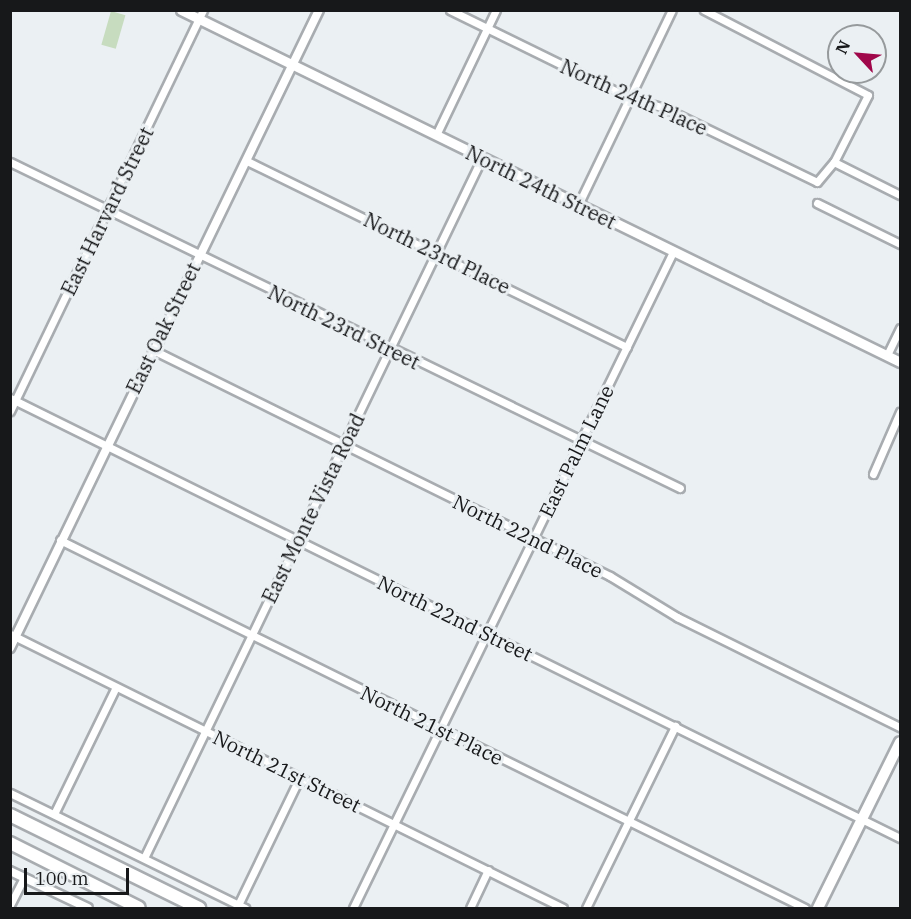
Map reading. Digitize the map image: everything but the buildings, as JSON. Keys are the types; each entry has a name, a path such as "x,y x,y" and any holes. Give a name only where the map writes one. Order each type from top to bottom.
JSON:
{"highway":[{"path":"10,815 199,909"},
{"path":"10,843 139,909"}],"main road":[{"name":"North 24th Street","path":"181,10 201,15 292,64 900,362"},
{"path":"818,909 900,742"}],"street":[{"name":"East Oak Street","path":"10,648 13,636 198,254 247,161 319,10"},
{"name":"North 24th Place","path":"450,10 630,98 670,111 817,182 834,162"},
{"path":"436,135 496,10"},
{"path":"578,205 672,10"},
{"path":"704,10 867,95 834,162 900,195"},
{"name":"East Harvard Street","path":"10,411 13,399 201,15"},
{"name":"East Monte Vista Road","path":"144,858 482,158"},
{"name":"North 23rd Place","path":"247,161 627,347"},
{"name":"North 23rd Street","path":"11,164 580,443 680,488"},
{"path":"817,203 900,244"},
{"name":"East Palm Lane","path":"353,909 673,252"},
{"path":"887,355 900,328"},
{"name":"North 22nd Place","path":"153,350 624,583 677,617 900,727"},
{"name":"North 22nd Street","path":"13,399 900,838"},
{"path":"873,474 900,411"},
{"name":"North 21st Place","path":"60,540 805,909"},
{"name":"North 21st Street","path":"13,636 563,909"},
{"path":"54,814 116,687"},
{"path":"586,909 675,726"},
{"path":"10,793 242,907 300,777"},
{"path":"470,909 488,870"},
{"path":"10,871 88,909"},
{"path":"10,905 24,878"}],"green space":[{"path":"111,11 125,15 116,49 101,45"}]}
